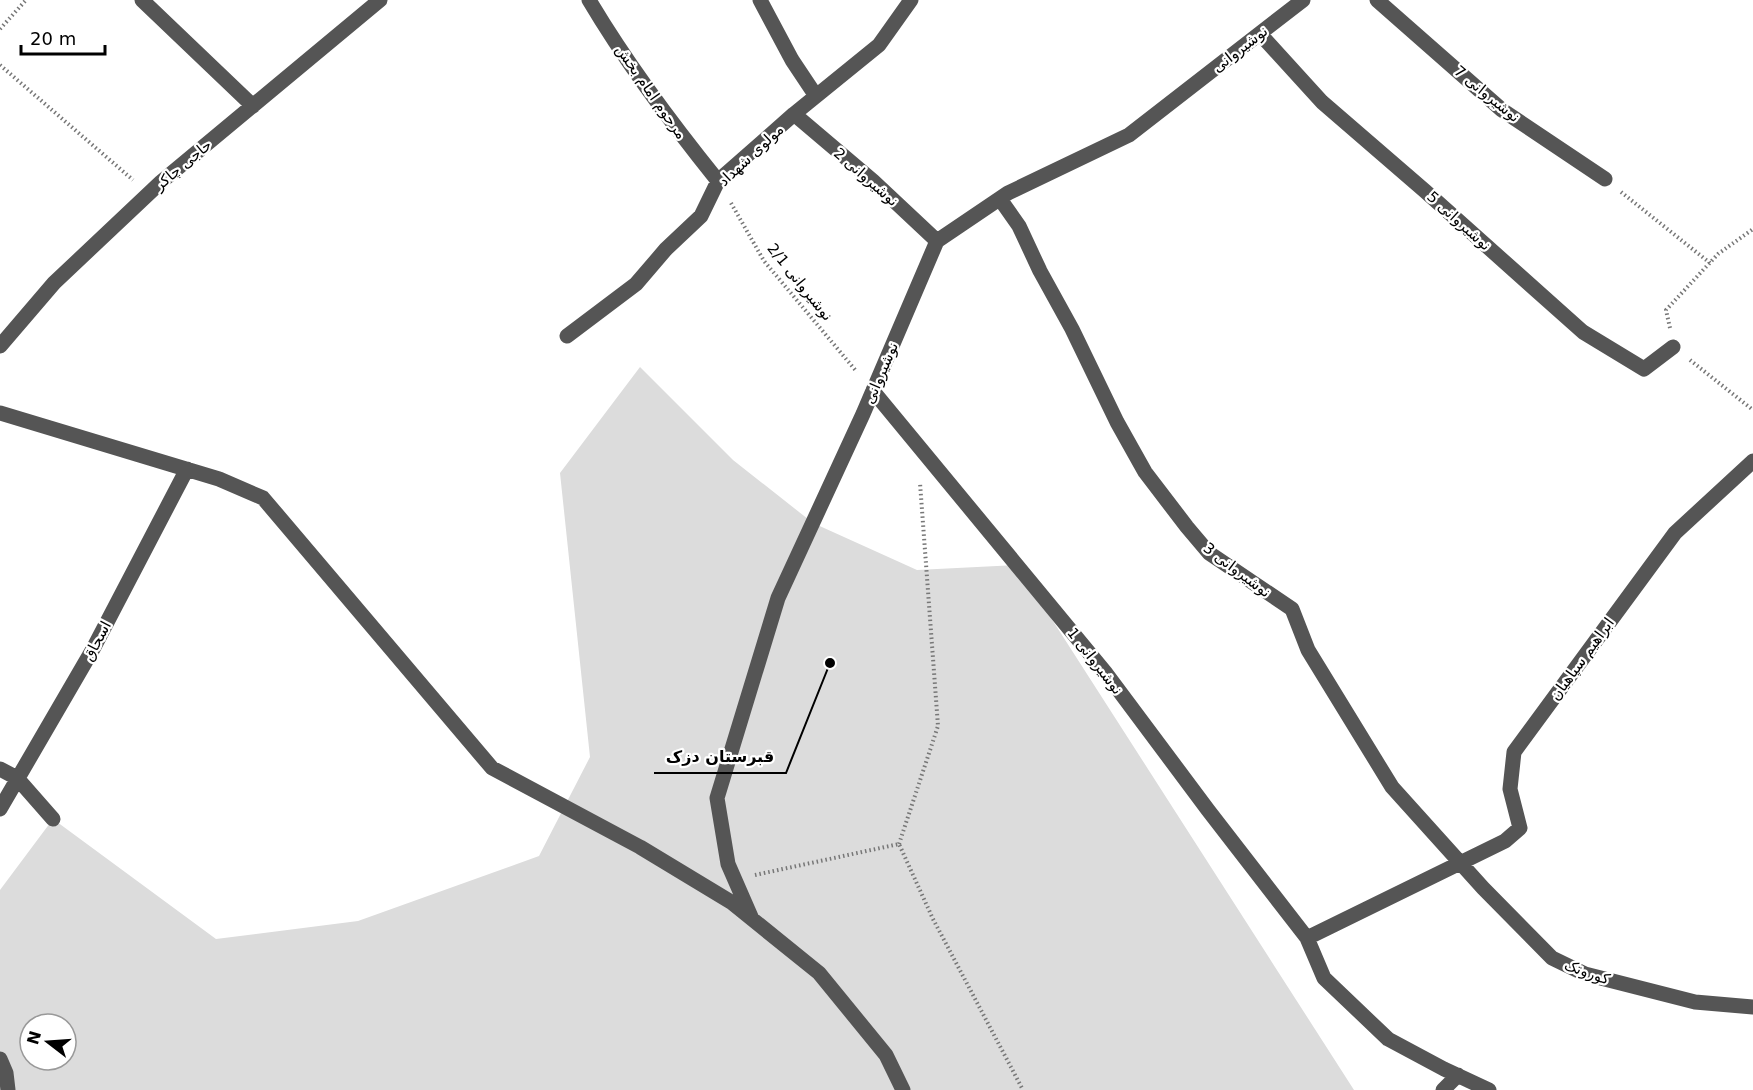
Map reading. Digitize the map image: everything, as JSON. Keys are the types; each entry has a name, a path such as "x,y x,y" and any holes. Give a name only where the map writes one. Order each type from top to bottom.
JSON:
{"street":[{"path":"142,0 253,106"},
{"name":"حاجی چاکر","path":"0,346 54,283 149,193 380,0"},
{"name":"مرحوم امام بخش","path":"590,0 608,31 674,127 718,182"},
{"path":"760,0 792,60 816,96"},
{"name":"مولوی شهداد","path":"567,336 636,284 666,249 701,216 718,182 794,114 879,45 911,0"},
{"name":"نوشیروانی","path":"752,920 729,864 717,798 778,598 873,391 936,241 1008,193 1129,135 1303,0"},
{"name":"نوشیروانی 7","path":"1377,0 1502,110 1605,179"},
{"name":"نوشیروانی 5","path":"1260,34 1322,102 1425,190 1583,332 1644,369 1673,347"},
{"name":"نوشیروانی 2","path":"794,114 873,181 936,241"},
{"name":"نوشیروانی 3","path":"1000,199 1019,226 1117,422 1145,472 1209,553 1292,609 1308,650 1392,787 1460,863"},
{"name":"نوشیروانی 1","path":"873,391 1105,672 1307,938 1324,978 1388,1039 1489,1090"},
{"path":"0,413 219,479 263,498 492,768 640,847 731,902 819,973 886,1055 903,1090"},
{"name":"ابراهیم سپاهیان","path":"1460,863 1505,841 1520,828 1510,789 1514,752 1675,533 1753,461"},
{"name":"اسحاق","path":"0,808 93,649 187,469"},
{"path":"0,769 17,778 53,819"},
{"path":"1307,938 1460,863"},
{"name":"کوروتک","path":"1460,863 1552,958 1560,962 1586,974 1695,1002 1753,1006"},
{"path":"0,1059 6,1073 8,1090"},
{"path":"1443,1090 1458,1075"}],"path":[{"path":"0,28 26,0"},
{"path":"0,65 149,193"},
{"path":"1605,179 1710,263"},
{"name":"نوشیروانی 2/1","path":"718,182 764,261 873,391"},
{"path":"1753,229 1718,254 1666,310 1673,347 1753,410"},
{"path":"917,443 938,726 899,844 933,919 1023,1090"},
{"path":"735,879 899,844"}],"shaded area":[{"path":"640,367 733,460 813,523 917,570 1017,565 1354,1090 0,1090 0,890 53,819 216,939 358,921 539,856 590,757 560,473"}],"place":[{"name":"قبرستان دزک","path":"830,663"}]}
